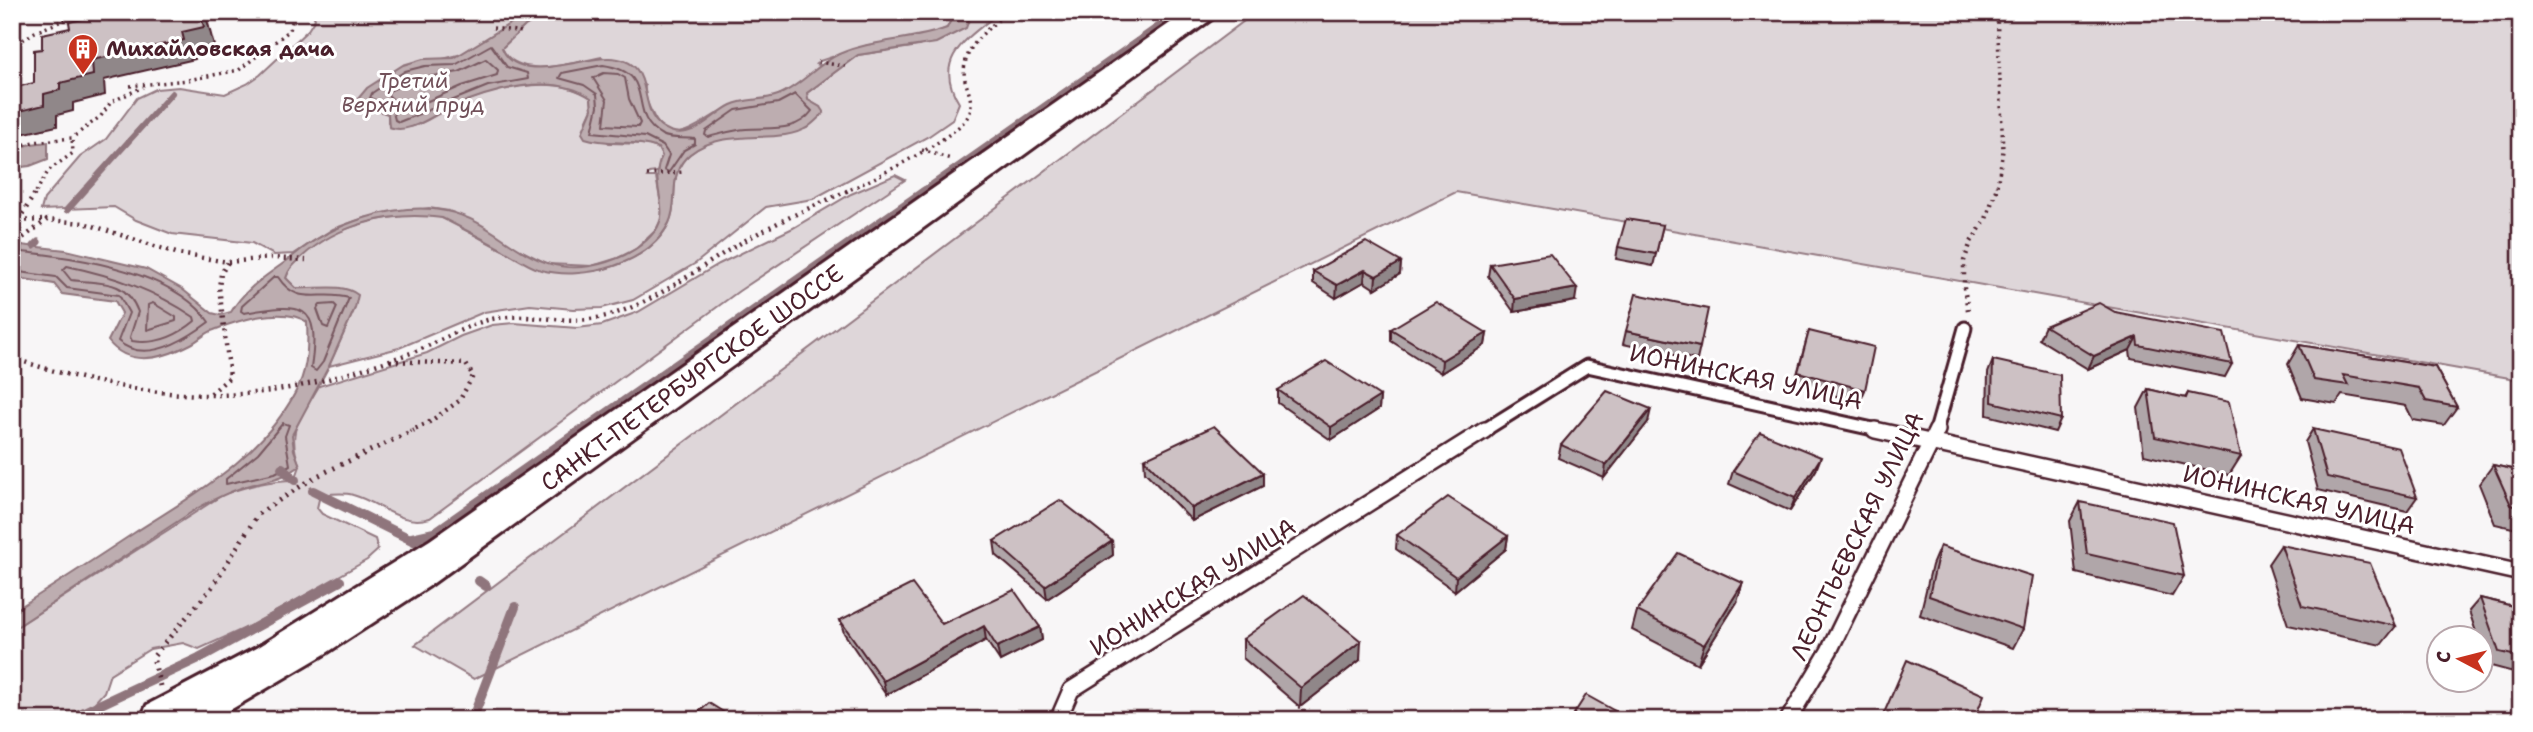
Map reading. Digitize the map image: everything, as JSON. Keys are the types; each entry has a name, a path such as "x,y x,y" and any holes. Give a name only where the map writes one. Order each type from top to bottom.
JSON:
{"main road":[{"name":"САНКТ-ПЕТЕРБУРГСКОЕ ШОССЕ","path":"164,707 234,687 334,627 446,552 1204,12"},
{"name":"САНКТ-ПЕТЕРБУРГСКОЕ ШОССЕ","path":"221,720 356,641 468,566 1225,12"}],"lane":[{"name":"ЛЕОНТЬЕВСКАЯ УЛИЦА","path":"1788,720 1829,651 1940,424 1965,328"},
{"name":"ИОНИНСКАЯ УЛИЦА","path":"1058,720 1071,690 1587,366 2521,573"}],"path":[{"path":"67,12 75,15"},
{"path":"12,47 35,32 84,12"},
{"path":"130,86 147,86 239,70 290,30 294,14 292,12"},
{"path":"12,358 81,380 209,396 284,389 338,376 494,319 523,316 549,321 582,320 606,317 636,307 754,235 893,167 966,120 973,104 963,72 966,59 980,35 1008,12"},
{"path":"1964,288 1964,261 1970,242 1986,219 1998,185 2003,151 1997,12"},
{"path":"493,29 523,32"},
{"path":"818,62 845,66"},
{"path":"12,148 33,142 72,138 101,116 111,102 147,86"},
{"path":"19,220 49,170 73,153 72,138"},
{"path":"648,175 683,172"},
{"path":"12,220 84,223 179,254 228,262 271,258 306,260"},
{"path":"12,246 47,220"},
{"path":"209,396 230,377 219,287 221,274 228,262"},
{"path":"164,707 153,657 212,587 258,514 315,477 428,422 459,401 473,376 467,364 387,360"}],"shaded area":[{"path":"312,12 529,12 462,54 443,59 362,104 388,114 388,122 409,127 465,101 501,90 539,85 575,90 591,98 592,109 586,122 609,143 646,144 658,148 662,156 657,172 649,173 647,177 656,177 663,215 656,230 636,249 592,266 548,264 465,218 449,211 429,208 364,218 333,229 294,254 274,255 252,243 172,234 136,220 114,207 41,210 44,199 80,157 106,139 137,98 156,89 179,87 225,94 247,84 308,30 315,19"},
{"path":"548,12 950,12 952,18 947,28 927,36 868,45 820,61 816,64 823,66 783,93 730,107 698,126 679,133 662,127 654,117 646,98 645,86 602,57 547,67 520,64 509,58 502,48 525,26"},
{"path":"966,12 1000,12 966,40 951,61 951,87 959,103 952,120 929,136 813,199 766,207 696,263 633,300 602,308 573,309 530,305 484,312 399,348 329,366 355,308 327,288 296,288 286,278 295,262 310,248 330,236 376,220 421,215 439,217 508,253 550,269 580,272 619,264 643,252 662,234 672,214 678,170 690,154 702,146 731,137 807,128 820,107 808,100 807,93 858,55 919,46 970,17"},
{"path":"1256,12 2521,12 2521,380 1456,192 474,679 415,645"},
{"path":"895,175 905,180 739,291 430,518 419,520 400,517 363,498 349,494 320,495 317,508 322,514 375,539 378,550 367,560 252,625 199,649 183,643 150,649 110,674 104,692 81,718 12,720 12,630 224,494 259,484 295,480 300,466 294,443 297,424 319,386 427,353 461,336 492,325 514,323 577,328 602,325 638,312 719,264 793,228 851,194"}],"water":[{"name":"Третий Верхний пруд","path":"529,12 548,12 525,26 502,48 510,59 535,68 609,58 625,61 636,68 651,114 658,124 679,133 695,129 731,105 772,97 786,91 839,54 865,45 947,28 952,18 950,12 966,12 970,17 966,28 936,43 858,55 807,93 808,100 820,107 824,113 808,127 782,135 719,141 690,154 678,170 672,214 659,238 646,250 613,266 576,273 541,270 442,218 423,216 368,222 317,245 292,266 286,278 296,288 336,288 358,295 355,308 329,366 292,435 300,466 284,476 239,488 198,508 12,630 12,612 205,487 249,452 285,410 299,385 306,362 307,322 286,315 261,316 224,326 170,353 136,358 116,349 108,341 122,313 115,301 62,294 54,284 12,277 12,244 66,250 146,269 182,289 212,313 220,315 231,312 243,295 308,244 345,225 386,212 406,209 446,211 467,218 538,260 558,266 581,267 621,257 645,242 660,223 661,205 657,176 662,156 658,148 649,145 585,138 582,133 592,109 591,98 558,86 520,86 483,95 404,129 389,127 388,114 357,100 367,88 403,65 423,59 454,58"},
{"path":"48,142 48,159 30,166 13,168 14,150"}],"building":[{"path":"115,12 200,12 204,27 182,32 184,40 92,60 93,75 60,83 60,90 44,94 44,105 12,113 12,88 34,83 34,50 42,49 42,34 70,28 69,22"},
{"path":"1626,219 1663,225 1656,254 1618,247"},
{"path":"1366,242 1401,262 1376,276 1365,270 1337,285 1313,271"},
{"path":"1550,254 1577,288 1515,299 1490,264"},
{"path":"1636,294 1708,309 1700,347 1626,331"},
{"path":"1436,302 1487,333 1442,360 1391,329"},
{"path":"2099,303 2115,312 2224,333 2232,364 2138,345 2137,337 2094,356 2045,326"},
{"path":"1809,331 1874,347 1865,390 1798,372"},
{"path":"2299,345 2435,367 2457,407 2426,401 2419,388 2343,375 2348,385 2314,380"},
{"path":"1993,360 2060,375 2061,419 1992,402"},
{"path":"1326,361 1380,396 1331,427 1278,390"},
{"path":"2148,389 2186,398 2188,393 2229,402 2241,456 2155,437"},
{"path":"1607,391 1651,409 1606,465 1561,445"},
{"path":"1214,426 1263,473 1192,508 1144,459"},
{"path":"2313,429 2399,448 2417,497 2327,477"},
{"path":"1760,432 1821,457 1795,498 1733,471"},
{"path":"2493,465 2521,471 2521,508 2511,505"},
{"path":"1448,497 1508,536 1456,577 1397,535"},
{"path":"1060,500 1112,541 1045,586 994,541"},
{"path":"2080,502 2173,522 2184,576 2087,554"},
{"path":"2281,545 2370,563 2396,626 2302,606"},
{"path":"1940,546 2032,576 2023,629 1929,596"},
{"path":"1678,553 1743,583 1704,645 1637,611"},
{"path":"912,584 942,624 1014,590 1040,627 997,647 984,626 883,681 840,620"},
{"path":"1304,595 1361,641 1301,688 1243,639"},
{"path":"2480,598 2521,608 2521,657 2499,652 2494,638 2494,624 2489,624"},
{"path":"1907,660 1984,695 1974,720 1881,720"},
{"path":"1586,695 1631,720 1570,720"},
{"path":"709,703 736,720 690,720"}],"waterway":[{"path":"921,192 1178,12"},
{"path":"83,192 172,93"},
{"path":"67,210 85,190"},
{"path":"579,431 924,190"},
{"path":"34,246 38,242"},
{"path":"412,538 434,533 581,430"},
{"path":"282,468 295,480"},
{"path":"313,491 418,543"},
{"path":"67,720 199,658 340,581"},
{"path":"479,581 486,586"},
{"path":"472,720 515,607"}],"place":[{"name":"Михайловская дача","path":"83,76"}]}
